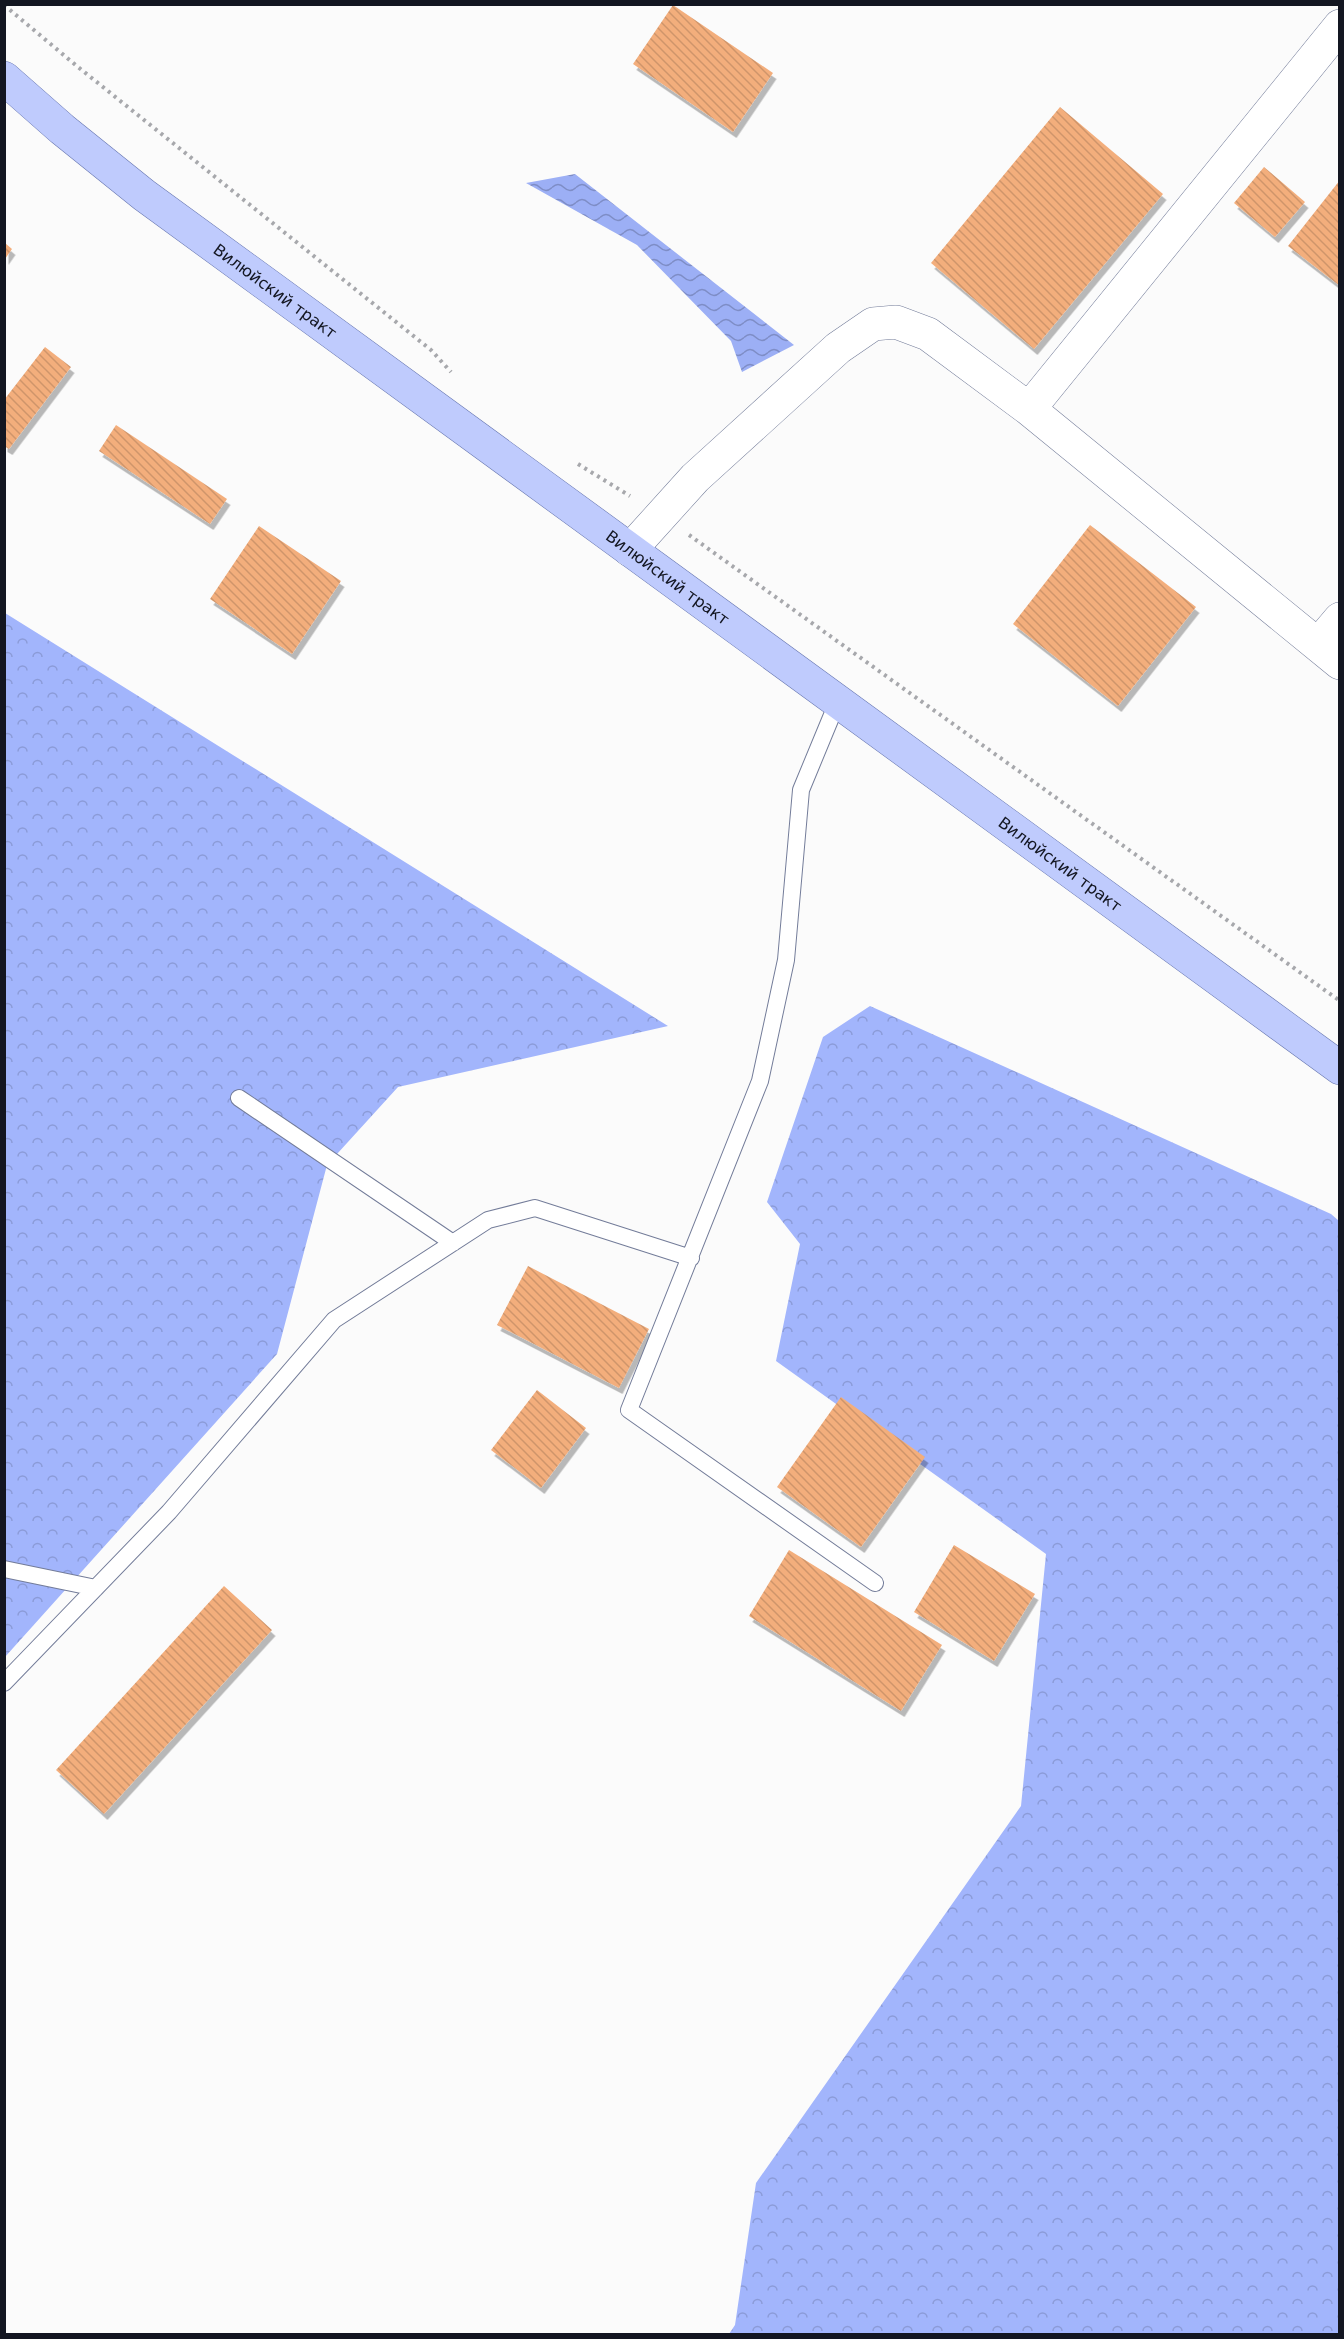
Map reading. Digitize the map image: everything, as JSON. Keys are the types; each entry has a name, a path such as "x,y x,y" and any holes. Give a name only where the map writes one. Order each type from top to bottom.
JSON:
{"main road":[{"name":"Вилюйский тракт","path":"4,78 62,129 144,195 1340,1068"}],"street":[{"path":"1029,409 1340,26"},
{"path":"630,550 695,478 838,348 873,324 896,322 927,334 1029,409 1329,654 1340,619"}],"lane":[{"path":"837,703 801,790 786,960 760,1081 629,1410 875,1583"},
{"path":"239,1098 453,1243"},
{"path":"4,1683 169,1512 334,1320 488,1220 535,1208 691,1258"},
{"path":"4,1569 96,1588"}],"green space":[{"path":"5,613 668,1026 398,1087 327,1165 277,1354 5,1657"},
{"path":"870,1006 1331,1214 1339,1221 1339,2334 729,2334 735,2325 756,2183 1021,1806 1046,1554 776,1361 800,1244 767,1202 823,1037"}],"water":[{"path":"575,174 794,345 742,372 731,341 637,245 526,183"}],"building":[{"path":"673,5 773,73 733,132 633,64"},
{"path":"1060,107 1163,194 1034,349 931,263"},
{"path":"1264,167 1305,202 1275,237 1234,203"},
{"path":"1340,180 1340,286 1288,246"},
{"path":"5,243 12,249 5,259"},
{"path":"45,347 71,367 9,449 4,446 4,400"},
{"path":"116,425 227,499 210,524 99,451"},
{"path":"1090,525 1196,607 1118,706 1013,624"},
{"path":"259,526 341,581 292,654 210,599"},
{"path":"528,1266 649,1329 619,1388 497,1325"},
{"path":"537,1390 586,1428 541,1488 491,1450"},
{"path":"841,1397 925,1457 861,1547 777,1487"},
{"path":"954,1545 1035,1594 994,1661 914,1612"},
{"path":"789,1550 942,1645 901,1711 749,1616"},
{"path":"224,1586 272,1630 104,1814 56,1770"}]}
